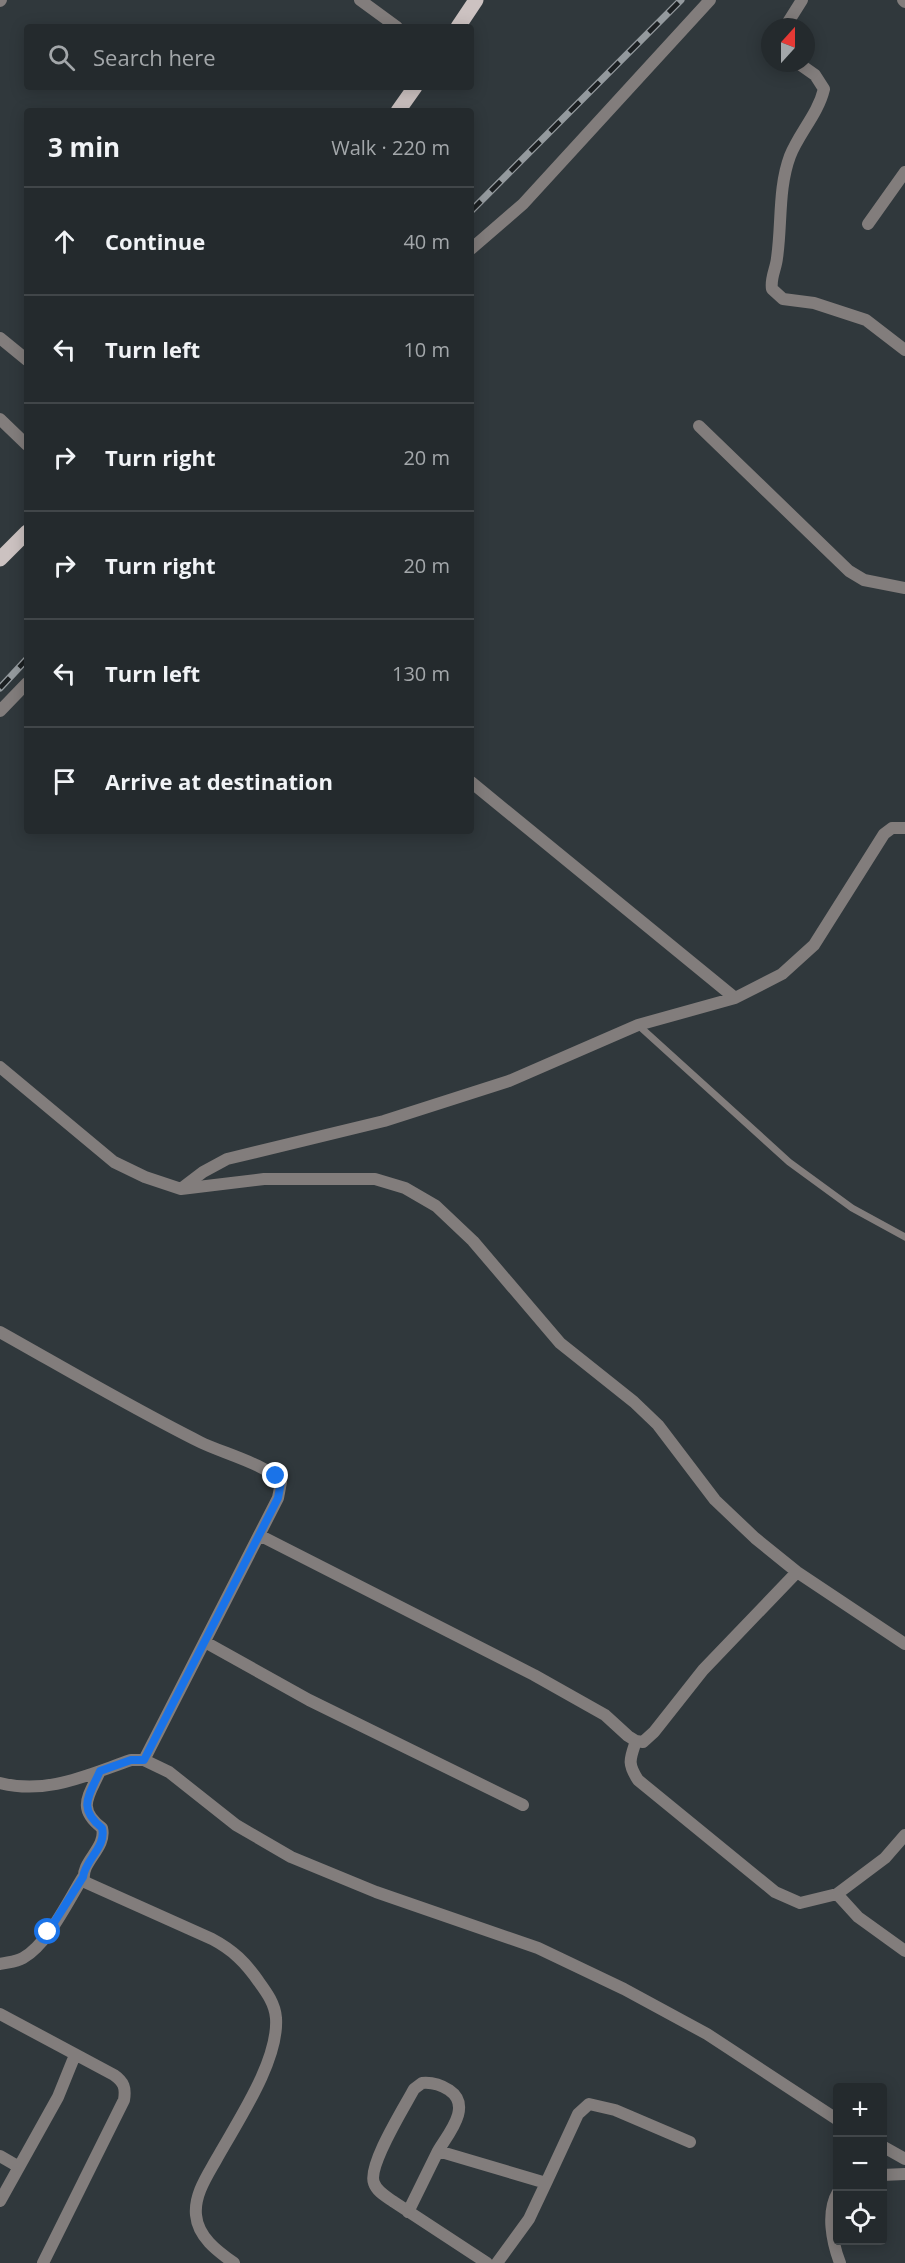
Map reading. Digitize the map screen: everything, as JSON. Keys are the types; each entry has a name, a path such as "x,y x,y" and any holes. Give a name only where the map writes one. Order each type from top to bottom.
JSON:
{"main road":[{"path":"460,24 476,0"},
{"path":"400,108 413,90"},
{"path":"0,558 24,535"}],"street":[{"path":"360,0 393,24"},
{"path":"474,246 523,204 710,0"},
{"path":"791,18 802,0"},
{"path":"811,72 824,89 814,113 791,154 783,180 781,229 777,262 771,283 772,290 783,299 814,303 866,320 905,350"},
{"path":"868,224 905,172"},
{"path":"0,338 24,358"},
{"path":"0,419 24,442"},
{"path":"699,426 849,571 864,580 905,588"},
{"path":"0,711 24,686"},
{"path":"474,784 735,998"},
{"path":"181,1189 203,1172 227,1159 384,1121 498,1084 638,1025 735,998 782,974 814,945 884,834 892,828 905,828"},
{"path":"0,1067 114,1162 145,1177 181,1189 264,1179 375,1179 405,1188 436,1206 473,1241 560,1343 634,1402 657,1425 715,1500 754,1538 797,1572 905,1644"},
{"path":"0,1332 158,1420 276,1476 281,1482 281,1490 259,1535 144,1760"},
{"path":"259,1535 543,1680 606,1715 636,1741 643,1742 654,1732 704,1670 797,1572"},
{"path":"204,1642 309,1700 523,1805"},
{"path":"636,1741 629,1762 638,1780 775,1892 800,1903 837,1894 885,1857 905,1835"},
{"path":"3,1787 39,1788 131,1760 144,1760 170,1772 236,1825 291,1857 376,1892 538,1948 707,2034 833,2117"},
{"path":"0,1964 25,1957 35,1949 83,1877 84,1869 103,1836 102,1828 91,1819 87,1808 100,1771"},
{"path":"83,1877 87,1883 232,1950 246,1964 271,2000 276,2016 276,2035 264,2073 200,2189 196,2215 205,2240 234,2263"},
{"path":"837,1894 858,1917 905,1951"},
{"path":"0,2014 114,2075 124,2085 126,2092 43,2263"},
{"path":"0,2201 58,2097 75,2055"},
{"path":"408,2212 459,2114 459,2100 448,2090 429,2082 417,2085 409,2098 374,2165 374,2184 380,2192 408,2212 487,2263"},
{"path":"497,2263 529,2219 578,2114 589,2104 615,2109 690,2142"},
{"path":"887,2149 905,2159"},
{"path":"438,2151 546,2183"},
{"path":"0,2156 19,2167"},
{"path":"887,2175 905,2174"},
{"path":"833,2203 831,2220 833,2230"},
{"path":"836,2245 840,2263"}],"lane":[{"path":"638,1025 789,1162 852,1208 905,1238"}],"railway":[{"path":"474,208 681,0"},
{"path":"0,688 24,662"}],"route":[{"path":"48,1932 83,1877 84,1869 103,1836 102,1828 87,1814 89,1797 100,1771 131,1760 144,1760 278,1498 281,1482 276,1476"}]}
